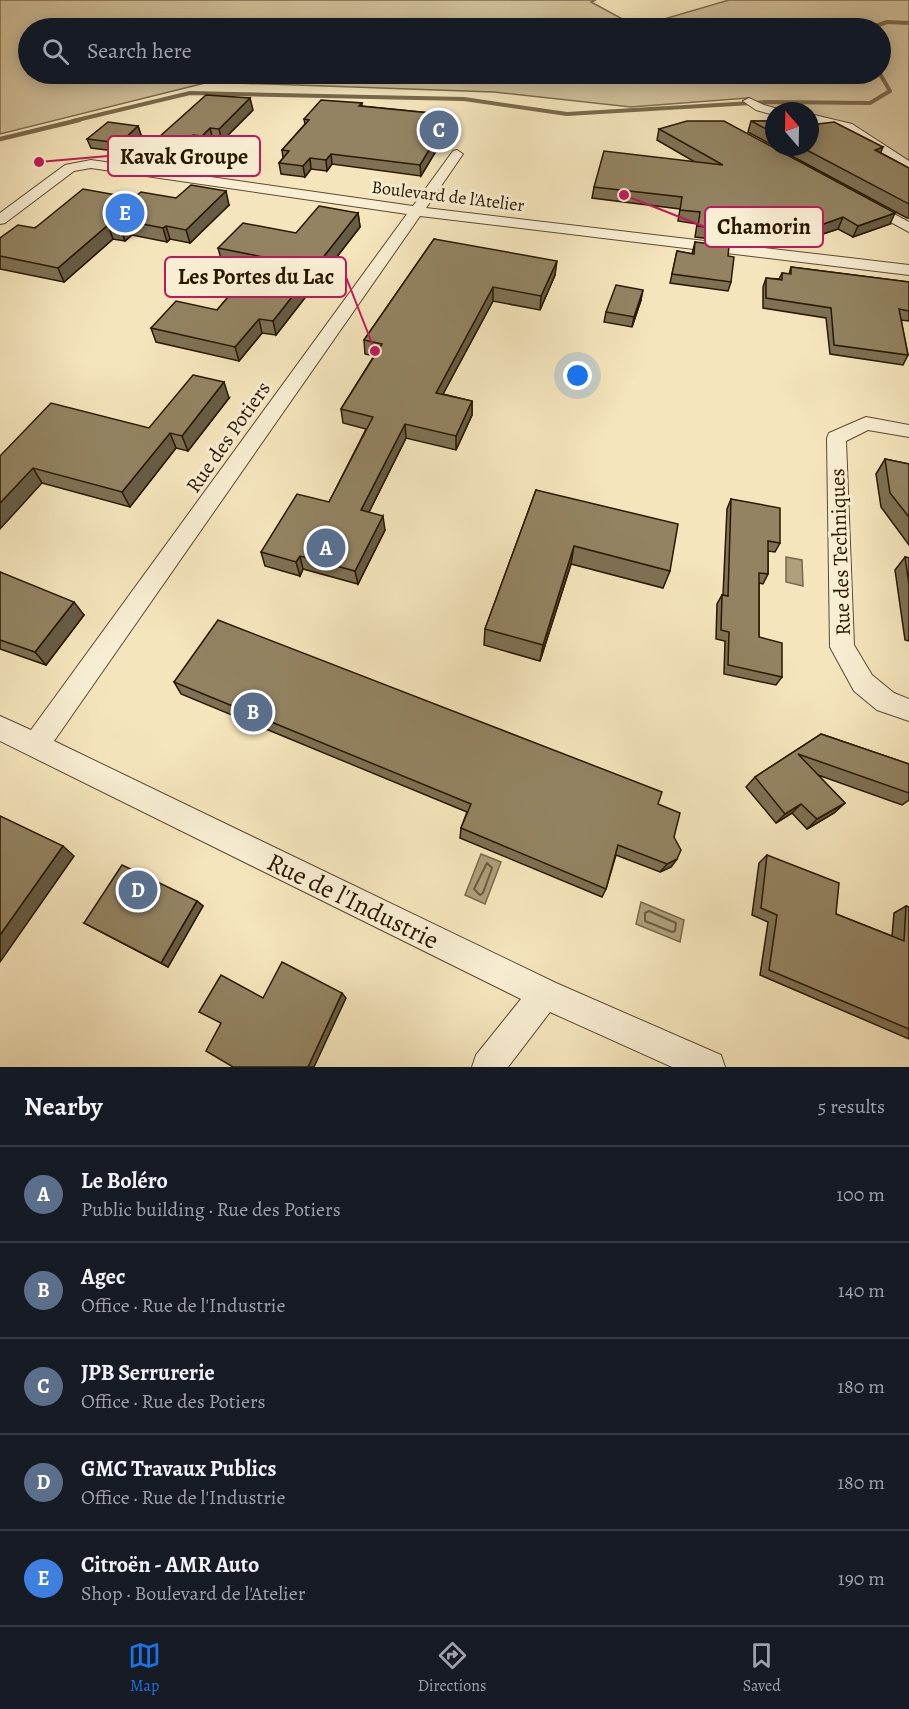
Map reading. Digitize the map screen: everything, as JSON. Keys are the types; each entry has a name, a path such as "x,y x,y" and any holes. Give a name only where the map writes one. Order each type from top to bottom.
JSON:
{"street":[{"path":"752,104 765,108"},
{"path":"819,120 848,127 909,167"},
{"name":"Rue des Potiers","path":"36,746 457,154"},
{"name":"Boulevard de l'Atelier","path":"0,220 70,168 91,164 416,211 909,270"},
{"path":"857,198 909,228"},
{"name":"Rue des Techniques","path":"909,431 866,423 836,438 842,647 863,683 886,702 909,710"},
{"name":"Rue de l'Industrie","path":"0,728 545,994 710,1067"},
{"path":"488,1067 545,994"}],"shaded area":[{"path":"0,0 596,0 591,2 620,18 18,18 18,84 201,84 0,134"},
{"path":"729,0 909,0 909,163 819,119 819,102 765,102 765,106 748,98 631,107 494,92 266,84 891,84 891,18 668,18"}],"water":[{"path":"786,557 802,560 803,586 786,582"},
{"path":"481,854 501,862 485,904 465,895"},
{"path":"641,902 684,920 680,942 636,924"}],"building":[{"path":"206,95 250,98 219,129 210,128 202,136 193,135 186,142 158,138"},
{"path":"321,100 450,115 420,165 331,154 326,160 310,158 303,166 279,163 289,151 282,150 309,120 304,119"},
{"path":"687,121 724,121 765,143 765,156 789,156 895,213 858,226 843,217 807,230 777,211 731,220 730,230 698,226 700,212 680,210 682,197 594,187 604,151 723,165 659,129"},
{"path":"751,121 765,121 765,128"},
{"path":"108,122 138,126 120,143 87,139"},
{"path":"834,122 883,147 875,150 909,168 909,204 818,156 819,124"},
{"path":"191,185 226,191 186,230 127,221 120,228 108,225 58,268 0,256 0,238 18,225 35,228 83,189 133,198 141,192 176,198"},
{"path":"319,206 358,213 273,321 259,319 235,347 151,328 176,301 217,310 263,257 218,248 243,223 296,233"},
{"path":"434,239 557,261 541,296 493,287 436,393 472,401 456,436 405,424 361,510 383,516 355,571 300,556 296,562 261,552 297,494 329,502 373,417 341,409 382,344 364,340"},
{"path":"695,242 729,246 728,256 734,257 731,282 672,274 677,251 694,254"},
{"path":"791,267 909,282 909,311 899,309 908,355 834,345 831,308 766,298 766,278 782,280 782,273 791,274"},
{"path":"616,285 643,290 634,317 606,312"},
{"path":"193,375 224,382 182,436 170,433 122,492 33,468 0,503 0,456 51,403 149,428"},
{"path":"885,459 909,464 909,517 890,493"},
{"path":"536,490 678,524 670,571 574,546 543,645 485,629"},
{"path":"731,499 780,508 780,543 768,541 768,574 759,573 759,637 782,643 782,677 728,665 729,632 721,630 722,595 728,596"},
{"path":"905,557 909,558 909,584"},
{"path":"0,572 74,602 35,652 0,640"},
{"path":"218,620 662,792 658,804 680,813 674,837 681,850 677,859 667,864 618,845 606,889 461,828 471,804 174,682"},
{"path":"821,734 909,764 909,793 798,754 845,803 817,819 801,804 785,814 755,777"},
{"path":"0,816 63,846 0,935"},
{"path":"767,855 839,883 836,914 904,941 906,906 909,907 909,1029 769,970 777,915 761,908"},
{"path":"122,865 197,901 161,963 84,923"},
{"path":"282,962 342,993 308,1067 233,1067 206,1051 221,1023 199,1012 221,975 263,998"}],"waterway":[{"path":"891,22 909,23"},
{"path":"73,121 190,93 464,99 567,114 768,102 870,103 890,91 886,84"},
{"path":"0,139 79,120"}],"place":[{"name":"JPB Serrurerie","path":"439,130"},
{"name":"Kavak Groupe","path":"39,162"},
{"name":"Chamorin","path":"624,195"},
{"name":"Citroën - AMR Auto","path":"125,213"},
{"name":"Les Portes du Lac","path":"375,351"},
{"name":"Le Boléro","path":"326,548"},
{"name":"Agec","path":"253,712"},
{"name":"GMC Travaux Publics","path":"138,890"}]}
